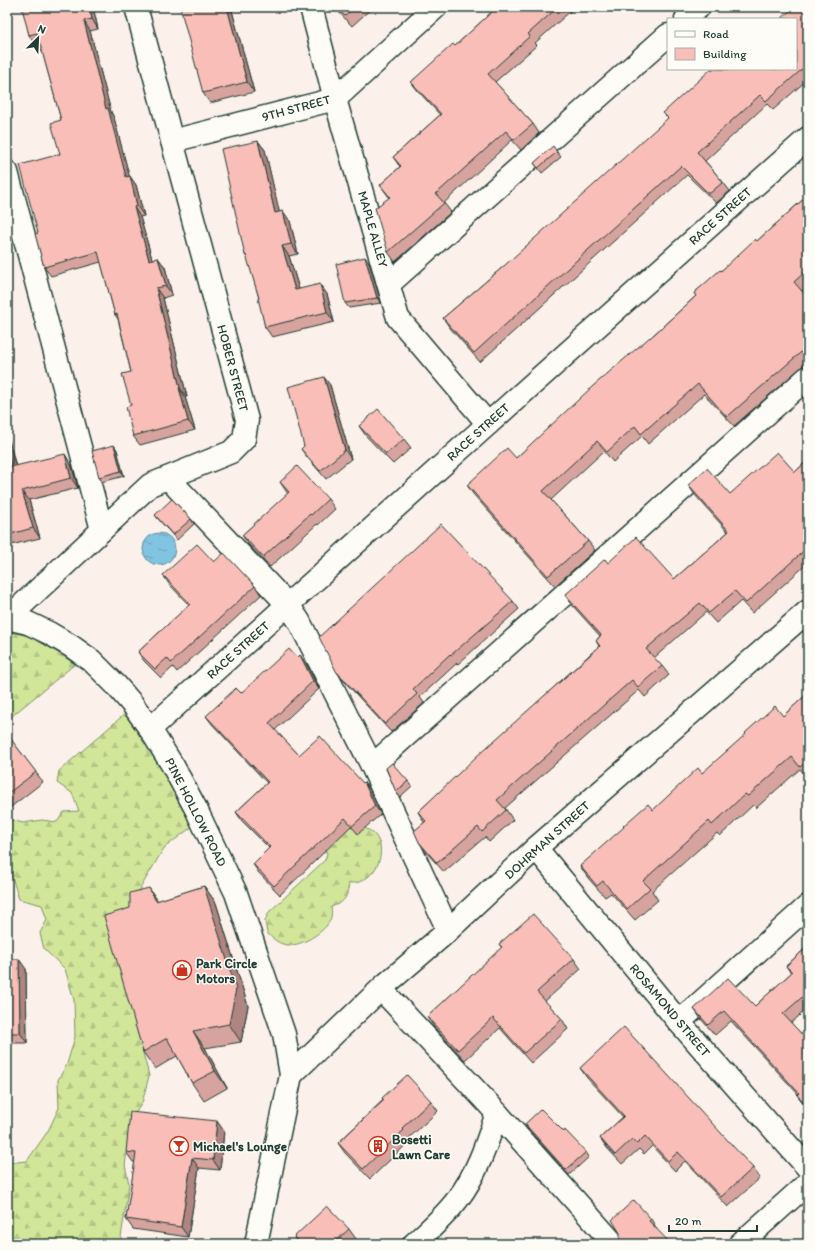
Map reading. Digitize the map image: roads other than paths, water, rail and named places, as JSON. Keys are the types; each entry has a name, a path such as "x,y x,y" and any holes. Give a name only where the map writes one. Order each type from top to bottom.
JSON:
{"street":[{"name":"HOBER STREET","path":"7,618 150,485 231,452 244,439 247,420 136,7"},
{"name":"MAPLE ALLEY","path":"311,7 335,99 398,318 488,424"},
{"name":"9TH STREET","path":"172,141 335,99 436,7"},
{"path":"687,18 699,7"},
{"path":"389,284 667,36"},
{"name":"RACE STREET","path":"150,729 808,138"},
{"path":"7,172 102,530"},
{"path":"372,766 808,377"},
{"path":"168,478 288,605 299,621 372,766 448,930"},
{"name":"DOHRMAN STREET","path":"291,1075 381,989 448,930 536,848 808,611"},
{"name":"PINE HOLLOW ROAD","path":"7,618 28,623 49,633 92,661 133,705 173,766 196,809 236,893 284,1034 291,1075"},
{"name":"ROSAMOND STREET","path":"536,848 679,1022 808,1168"},
{"path":"679,1022 808,906"},
{"path":"381,989 497,1113 614,1244"},
{"path":"256,1244 291,1075"},
{"path":"414,1244 440,1220 458,1200 473,1175 486,1146 497,1113"},
{"path":"740,1244 808,1183"}],"water":[{"path":"156,533 162,533 171,537 175,549 171,561 162,565 156,565 147,561 143,552 143,546 147,537"}],"place":[{"name":"Park Circle Motors","path":"182,970"},
{"name":"Michael's Lounge","path":"179,1146"},
{"name":"Bosetti Lawn Care","path":"378,1146"}]}
